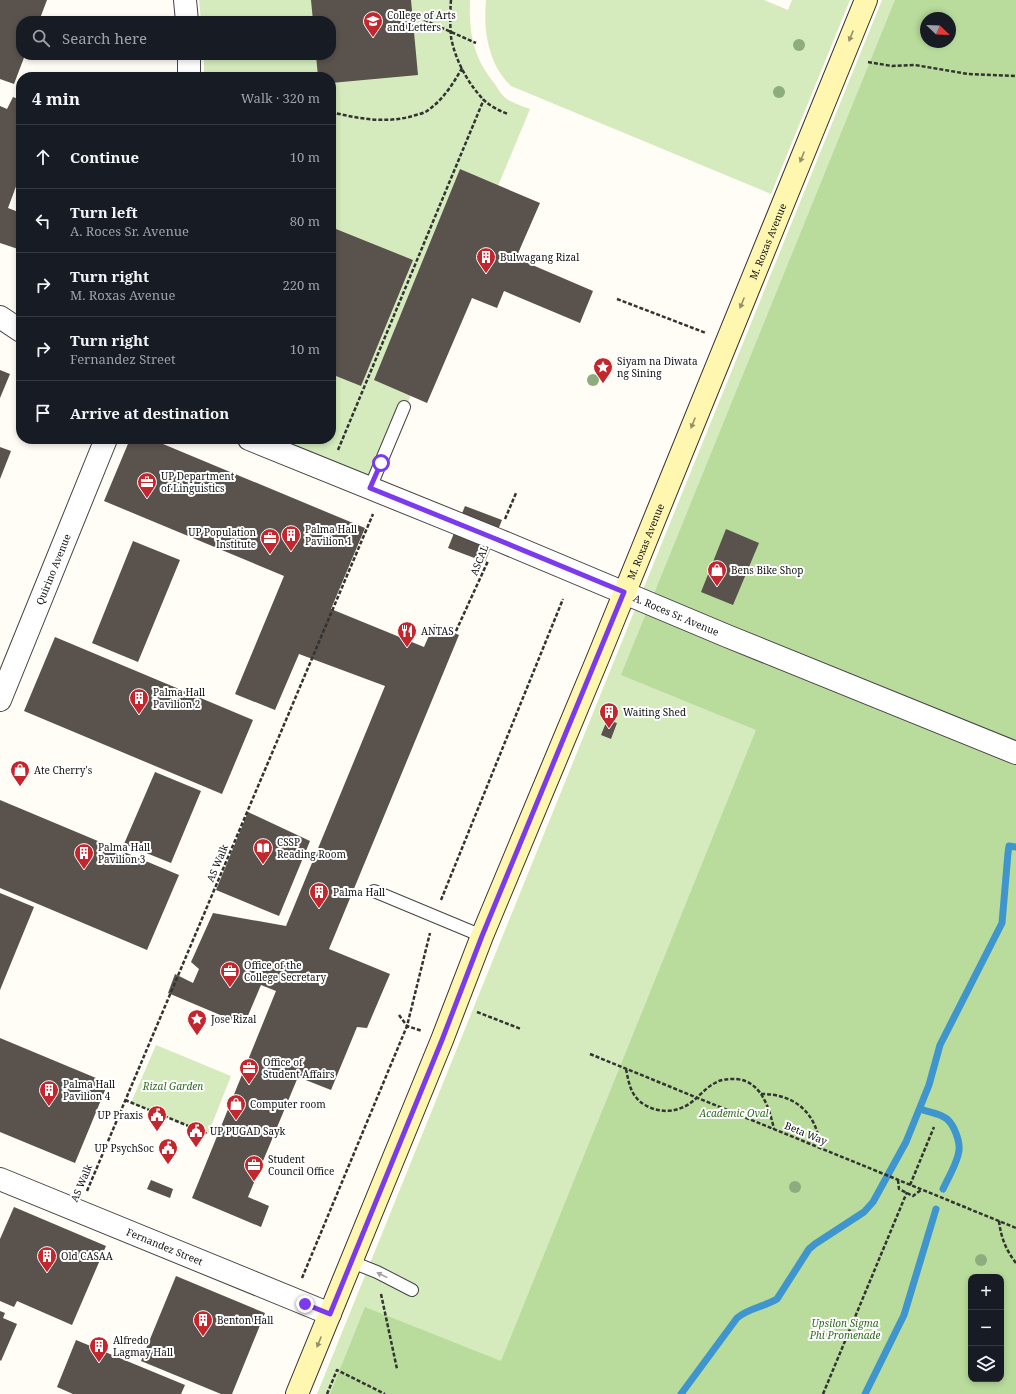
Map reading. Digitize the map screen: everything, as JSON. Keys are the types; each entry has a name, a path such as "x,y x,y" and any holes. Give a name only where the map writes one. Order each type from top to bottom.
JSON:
{"street":[{"path":"186,0 187,16"},
{"name":"M. Roxas Avenue","path":"297,1394 442,1040 482,936 866,0"},
{"path":"189,60 189,72"},
{"path":"0,317 16,328"},
{"name":"Quirino Avenue","path":"0,700 104,444"},
{"name":"A. Roces Sr. Avenue","path":"260,444 496,539 727,636 1016,753"},
{"name":"Fernandez Street","path":"0,1179 330,1314"}],"lane":[{"path":"370,488 404,408"},
{"path":"374,891 482,936"},
{"path":"352,1262 377,1272 412,1290"}],"path":[{"path":"451,0 451,32 455,51 462,68 484,99 499,110 508,114"},
{"path":"424,20 476,42"},
{"path":"868,62 892,66 914,65 968,74 1016,76"},
{"path":"336,113 359,118 383,120 405,119 426,112 440,100 453,85 462,68"},
{"path":"337,453 484,99"},
{"path":"617,299 727,341"},
{"name":"ASCAL","path":"456,631 485,568 516,494"},
{"name":"AS Walk","path":"78,1211 370,520"},
{"path":"440,901 563,599"},
{"path":"302,1279 407,1026 434,917"},
{"path":"456,1003 521,1029"},
{"path":"399,1015 407,1026 442,1040"},
{"name":"Beta Way","path":"590,1054 1016,1228"},
{"path":"626,1068 628,1082 633,1094 640,1102 653,1110 664,1112 678,1109 689,1104 716,1082 728,1079 743,1080 754,1085 761,1094 774,1128"},
{"path":"761,1094 772,1094 785,1097 798,1104 809,1115 815,1125 819,1134 820,1147"},
{"path":"125,1100 208,1134"},
{"path":"910,1185 934,1127"},
{"path":"897,1179 899,1189 913,1196 922,1189"},
{"path":"823,1394 907,1192"},
{"path":"999,1221 1000,1234 1004,1245 1016,1263"},
{"path":"377,1272 397,1369"},
{"path":"327,1394 337,1370 385,1394"}],"green space":[{"path":"199,0 470,0 470,24 477,55 505,98 530,109 374,484 281,444 336,444 336,72 204,72 204,60 336,60 336,16 201,16"},
{"path":"486,0 764,0 788,10 792,0 850,0 771,194 511,86 497,68 492,57 485,23"},
{"name":"Academic Oval","path":"882,0 1016,0 1016,1394 317,1394"},
{"name":"Academic Oval","path":"895,0 1016,0 1016,1394 330,1394 365,1307 501,1361 756,730 621,675"},
{"name":"Rizal Garden","path":"156,1045 231,1076 208,1134 131,1103"}],"building":[{"path":"0,0 47,0 41,16 16,16 16,60 23,60 19,72 16,72 14,84 0,79"},
{"name":"College of Arts and Letters","path":"311,0 411,0 418,75 336,83 336,72 318,72 316,60 336,60 336,16 313,16"},
{"path":"13,97 16,98 16,186 8,208 16,211 16,248 0,243 0,106 7,109"},
{"name":"Bulwagang Rizal","path":"460,169 540,203 516,258 593,291 580,323 504,291 497,308 472,298 427,403 374,380"},
{"path":"336,229 413,260 361,386 336,376"},
{"path":"0,370 10,374 0,398"},
{"name":"Palma Hall","path":"128,444 163,444 365,528 331,609 424,647 434,624 459,635 329,949 390,974 367,1028 357,1027 331,1090 298,1077 248,1197 269,1206 261,1227 192,1198 276,991 261,985 244,1025 168,993 175,974 193,983 199,969 191,962 213,913 286,926 385,686 299,654 275,710 235,694 284,576 104,501"},
{"path":"0,447 11,451 0,479"},
{"path":"465,506 502,520 485,562 448,548"},
{"path":"726,529 759,543 733,605 701,592"},
{"path":"133,541 180,560 138,662 92,643"},
{"name":"Palma Hall Pavilion 2","path":"55,637 253,720 222,794 24,711"},
{"name":"Waiting Shed","path":"607,720 617,723 611,739 601,735"},
{"path":"155,772 201,791 171,863 124,844"},
{"name":"Palma Hall Pavilion 3","path":"0,800 179,875 147,950 0,888"},
{"name":"CSSP Reading Room","path":"248,812 310,841 279,916 216,890"},
{"path":"0,893 34,907 0,990"},
{"name":"Palma Hall Pavilion 4","path":"0,1038 108,1083 75,1163 0,1132"},
{"path":"151,1180 173,1189 170,1198 147,1189"},
{"name":"Old CASAA","path":"14,1207 106,1246 72,1325 17,1301 14,1307 0,1301 0,1239"},
{"name":"Benton Hall","path":"176,1276 265,1313 232,1394 221,1394 141,1361"},
{"path":"0,1311 5,1313 3,1318 17,1324 1,1361 0,1360"},
{"name":"Alfredo Lagmay Hall","path":"76,1340 185,1385 181,1394 73,1394 57,1387"}],"waterway":[{"path":"681,1394 737,1318 746,1312 777,1299 809,1249 864,1212 873,1202 906,1142 929,1085 940,1045 1002,923 1009,846 1016,847"},
{"path":"920,1109 937,1114 947,1119 952,1125 957,1138 959,1146 958,1155 955,1165 943,1189"},
{"path":"865,1394 904,1315 936,1209"}],"place":[{"name":"College of Arts and Letters","path":"373,38"},
{"name":"Bulwagang Rizal","path":"486,274"},
{"name":"Siyam na Diwata ng Sining","path":"603,384"},
{"name":"UP Department of Linguistics","path":"147,499"},
{"name":"Palma Hall Pavilion 1","path":"291,552"},
{"name":"UP Population Institute","path":"270,555"},
{"name":"Bens Bike Shop","path":"717,587"},
{"name":"ANTAS","path":"407,648"},
{"name":"Palma Hall Pavilion 2","path":"139,715"},
{"name":"Waiting Shed","path":"609,729"},
{"name":"Ate Cherry's","path":"20,787"},
{"name":"CSSP Reading Room","path":"263,865"},
{"name":"Palma Hall Pavilion 3","path":"84,870"},
{"name":"Palma Hall","path":"319,909"},
{"name":"Office of the College Secretary","path":"230,988"},
{"name":"Jose Rizal","path":"197,1036"},
{"name":"Office of Student Affairs","path":"249,1085"},
{"name":"Palma Hall Pavilion 4","path":"49,1107"},
{"name":"Computer room","path":"236,1121"},
{"name":"UP Praxis","path":"157,1132"},
{"name":"UP PUGAD Sayk","path":"196,1148"},
{"name":"UP PsychSoc","path":"168,1165"},
{"name":"Student Council Office","path":"254,1182"},
{"name":"Old CASAA","path":"47,1273"},
{"name":"Benton Hall","path":"203,1337"},
{"name":"Alfredo Lagmay Hall","path":"99,1363"}],"route":[{"path":"305,1304 330,1314 442,1040 482,936 624,592 370,488 381,463"}],"park label":[{"name":"Upsilon Sigma Phi Promenade","path":"845,1328"}]}
